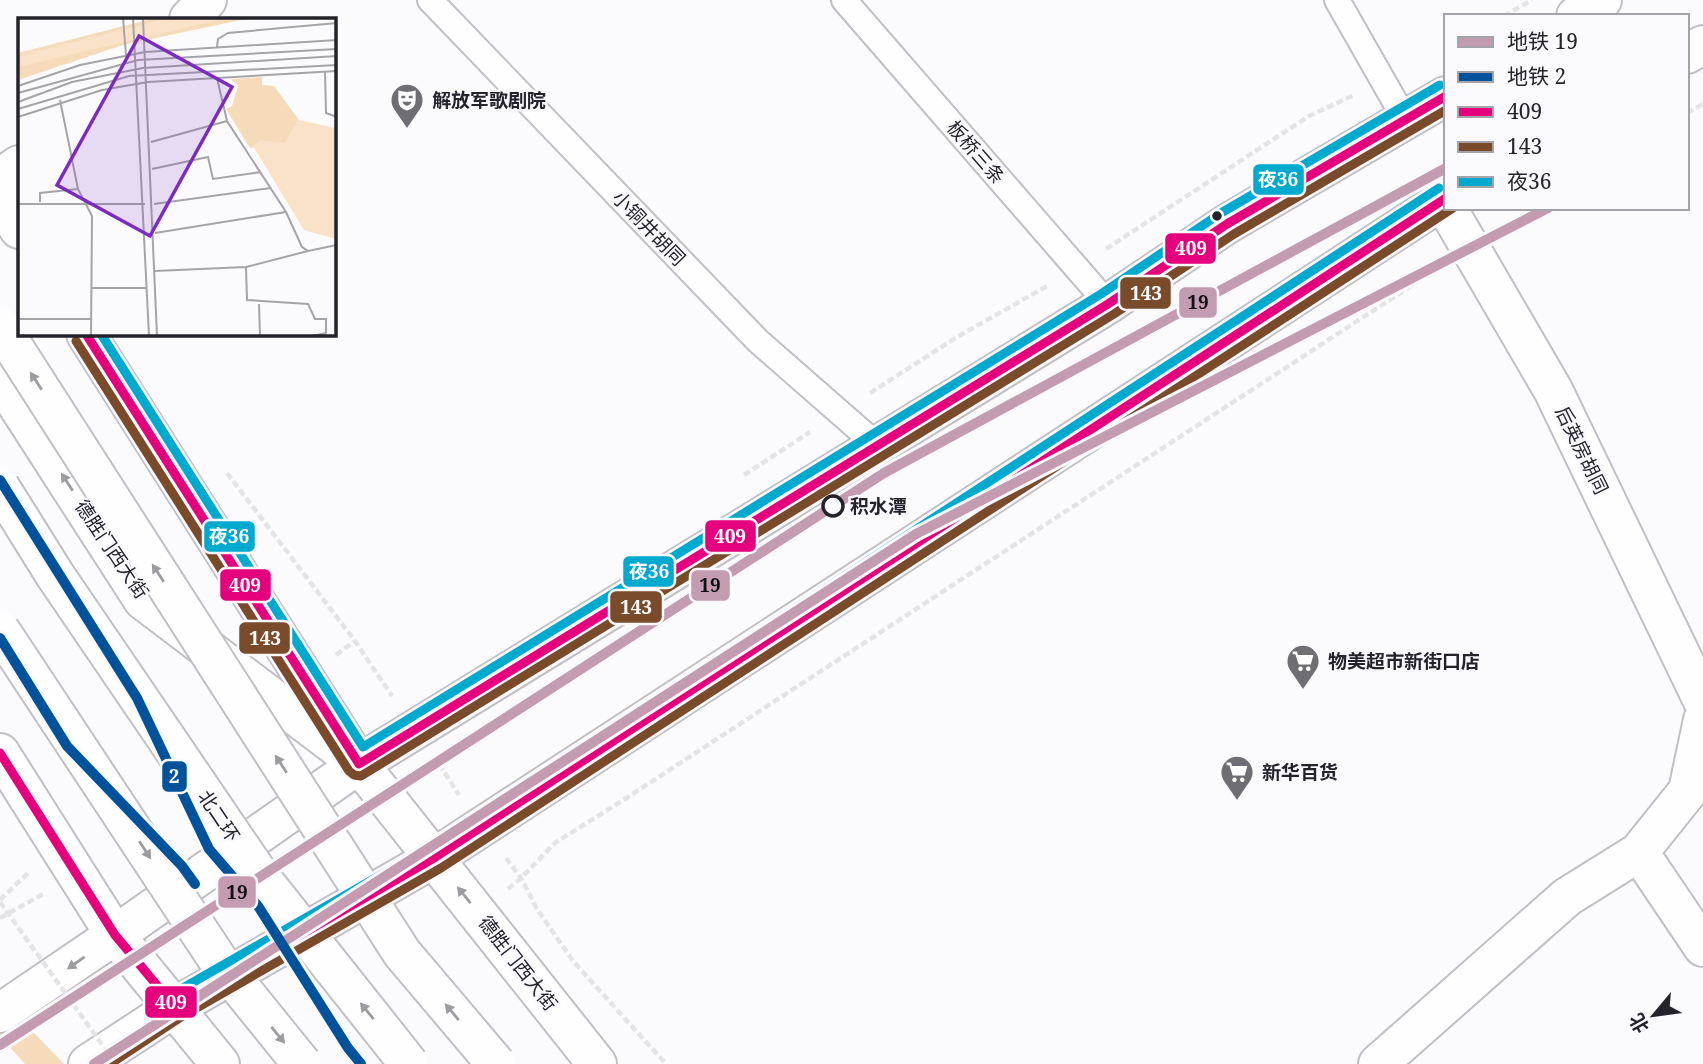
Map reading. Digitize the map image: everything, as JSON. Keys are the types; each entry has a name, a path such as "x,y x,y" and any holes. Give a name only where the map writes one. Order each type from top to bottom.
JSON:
{"main road":[{"path":"190,18 207,0"},
{"path":"1579,14 1602,0"},
{"path":"0,1013 359,764 1108,304 1227,224 1444,97"},
{"path":"0,178 18,167"},
{"path":"0,198 18,227"},
{"path":"99,1063 175,1007 434,858 1444,204"},
{"name":"后英房胡同","path":"1449,210 1553,390 1703,701"},
{"path":"0,326 402,953 496,1064"},
{"name":"德胜门西大街","path":"87,336 359,764 597,1064"},
{"name":"德胜门西大街","path":"0,377 144,600 359,764"},
{"name":"北二环","path":"0,486 55,575 262,880 409,1064"},
{"path":"0,629 218,960 302,1064"},
{"path":"1378,1064 1567,897 1639,852 1688,791 1703,720"},
{"path":"0,754 115,935 220,1064"},
{"path":"1639,852 1703,947"}],"lane":[{"name":"小铜井胡同","path":"430,0 758,341 878,446"},
{"name":"板桥三条","path":"844,0 1108,304"},
{"path":"1337,0 1406,121"}],"path":[{"path":"1508,14 1532,0"},
{"path":"737,480 957,337 1077,268 1309,116 1384,81"},
{"path":"478,912 521,878 555,843 1531,210"},
{"path":"336,726 403,688"},
{"path":"0,918 77,875"},
{"path":"0,902 99,1063"}],"shaded area":[{"path":"0,998 64,1064 0,1064"}],"pier":[{"path":"0,1039 3,1040 25,1064 0,1064"}],"metro line":[{"name":"19","path":"0,1045 884,473 1444,169"},
{"name":"19","path":"94,1064 916,534 1544,210"},
{"name":"2","path":"0,480 137,698 209,849 258,906 348,1048 361,1064"},
{"name":"2","path":"0,638 67,746 182,866 195,884"}],"transit line":[{"name":"夜36","path":"102,336 363,747 1101,294 1221,213 1440,85"},
{"name":"409","path":"87,336 359,764 1108,304 1227,224 1444,97"},
{"name":"143","path":"76,341 349,771 361,776 1114,314 1234,234 1444,111"},
{"name":"夜36","path":"169,996 428,848 1439,188"},
{"name":"409","path":"0,753 115,935 175,1007 434,858 1444,199"},
{"name":"143","path":"110,1064 181,1017 441,868 1450,210"}],"place":[{"name":"解放军歌剧院","path":"407,130"},
{"name":"积水潭","path":"833,506"},
{"name":"物美超市新街口店","path":"1303,691"},
{"name":"新华百货","path":"1237,802"}]}
